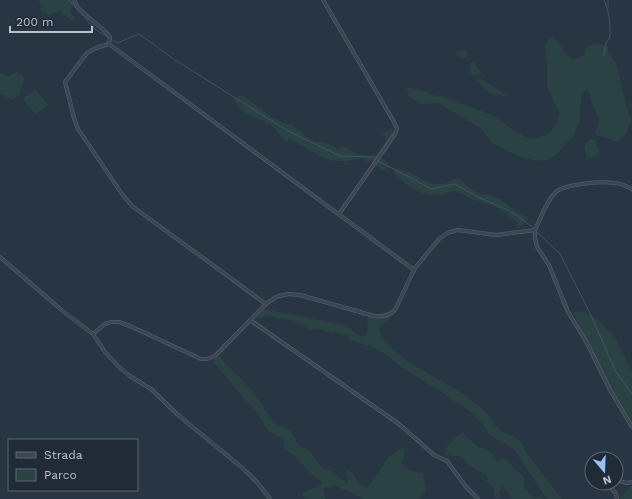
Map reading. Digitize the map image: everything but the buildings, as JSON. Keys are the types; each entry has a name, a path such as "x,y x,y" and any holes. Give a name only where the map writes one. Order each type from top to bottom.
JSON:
{"street":[{"path":"74,0 78,8 109,34 109,44"},
{"path":"323,0 395,123 397,129 339,214"},
{"path":"109,44 414,270"},
{"path":"109,44 96,48 87,53 65,82 78,129 122,194 132,206 266,304"},
{"path":"632,189 618,183 604,182 581,184 560,189 550,200 535,230 537,247 549,265 568,312 588,345 610,391 632,427"},
{"path":"93,334 105,324 119,322 127,324 175,348 205,360 210,359 215,356 266,304 280,295 293,294 374,316 384,316 392,313 396,308 414,270 439,239 452,230 499,235 535,230"},
{"path":"0,257 64,312 93,334 119,367 151,390 178,416 246,471 270,499"},
{"path":"250,320 401,426 435,455 447,461 467,489 478,499"}],"green space":[{"path":"39,0 73,0 74,3 70,12 76,19 74,22 60,12 47,15 42,12"},
{"path":"551,37 554,37 566,54 573,59 584,55 586,47 597,44 608,46 608,53 617,65 623,94 631,120 627,133 619,141 612,141 595,134 598,118 589,91 586,90 582,93 579,124 574,135 556,155 546,160 539,161 511,153 494,144 479,127 438,103 422,104 409,97 408,87 450,99 494,116 517,133 529,138 539,138 550,133 557,122 559,113 547,86 547,63 545,51 547,41"},
{"path":"464,50 467,52 467,57 459,58 455,54 459,51"},
{"path":"473,61 482,74 472,76 470,74 471,63"},
{"path":"16,72 22,75 24,79 19,95 12,100 0,94 0,73 9,77"},
{"path":"482,79 509,97 490,93 475,80"},
{"path":"35,89 48,105 35,114 23,99"},
{"path":"242,95 272,117 283,123 292,124 315,142 325,142 337,148 344,146 364,155 368,156 377,154 386,140 386,137 381,132 391,129 394,131 394,134 373,162 368,162 363,158 334,161 312,152 294,141 290,140 287,142 269,124 241,110 234,98"},
{"path":"591,139 596,141 599,153 595,157 586,159 584,146"},
{"path":"381,158 390,166 385,170 375,166"},
{"path":"394,168 400,169 436,184 461,179 473,190 481,194 494,196 529,218 519,228 516,221 495,206 475,201 459,192 452,191 436,195 420,192 399,178 393,172"},
{"path":"264,309 348,326 352,331 362,337 366,335 367,332 368,317 379,318 389,316 390,319 380,327 379,330 392,349 410,363 466,395 492,418 495,425 501,431 515,437 520,441 526,452 562,499 547,499 513,448 495,439 488,433 480,421 468,410 404,369 385,354 375,348 350,340 348,335 338,332 332,333 317,329 307,330 305,326 290,320 267,316 255,319 255,317"},
{"path":"583,311 594,317 614,335 632,371 632,427 596,362 573,312"},
{"path":"219,356 252,390 278,426 289,429 299,446 310,451 323,469 334,472 347,484 348,479 346,471 351,471 361,486 368,487 389,457 403,447 405,450 402,463 411,471 423,473 426,490 420,495 420,499 365,499 336,486 323,488 325,499 307,499 303,497 303,493 322,484 320,480 313,476 297,458 286,450 282,439 268,431 255,411 213,362"},
{"path":"462,432 477,446 492,452 496,459 499,460 504,458 507,460 524,477 525,488 533,497 540,497 541,499 512,499 503,486 499,492 499,497 495,498 494,489 486,481 487,476 468,465 461,457 444,454 449,444"},
{"path":"632,485 632,499 619,499 631,486"}],"waterway":[{"path":"69,0 95,29 117,43 139,34 175,60 288,131 340,156 372,157 376,159"},
{"path":"603,56 605,46 610,36 610,21 604,0"},
{"path":"608,0 608,7"},
{"path":"378,161 432,189 454,184 480,198 510,211 534,228"},
{"path":"536,231 560,254 589,311 616,372 632,394"}]}
